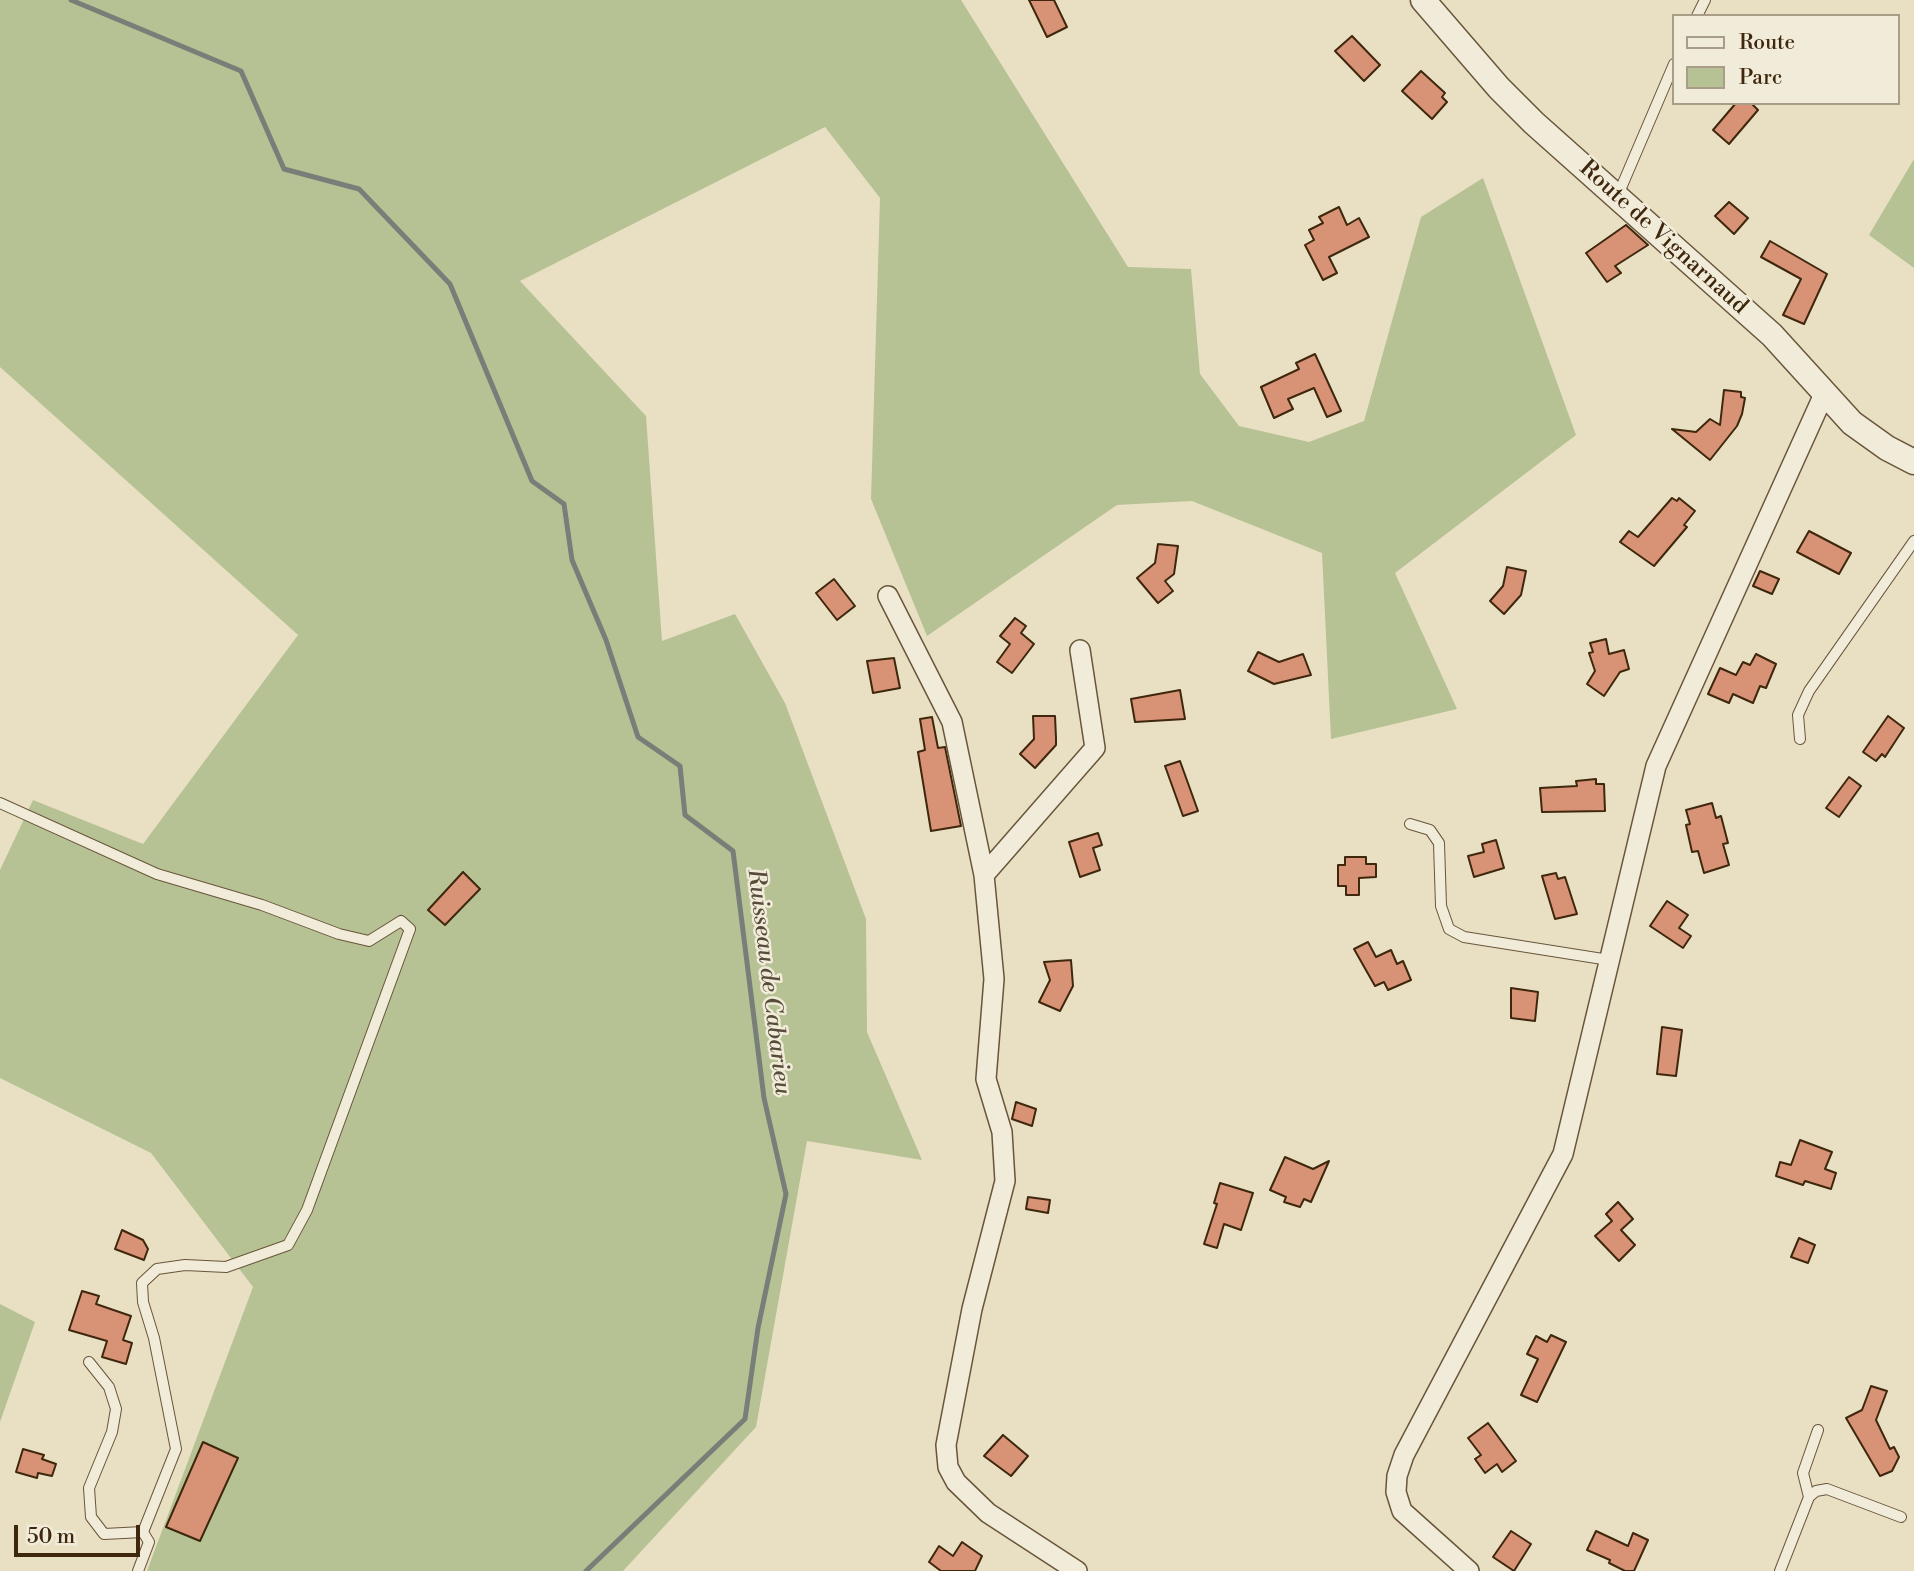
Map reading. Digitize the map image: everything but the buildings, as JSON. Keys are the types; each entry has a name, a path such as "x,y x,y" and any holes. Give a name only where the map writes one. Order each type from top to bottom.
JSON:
{"street":[{"name":"Route de Vignarnaud","path":"1423,0 1507,97 1772,335 1868,437 1914,462"},
{"path":"1469,1571 1402,1511 1396,1492 1397,1476 1404,1455 1563,1154 1656,766 1825,392"},
{"path":"888,596 952,722 984,874 994,979 986,1079 1002,1132 1004,1181 972,1309 946,1444 948,1467 956,1482 988,1513 1077,1571"},
{"path":"984,874 1095,748 1080,650"}],"lane":[{"path":"1618,197 1672,69"},
{"path":"1800,739 1798,715 1809,691 1914,541"},
{"path":"0,803 157,874 262,905 339,934 369,941 401,921 410,929 307,1210 288,1245 226,1267 185,1265 157,1269 142,1283 142,1302 156,1350 176,1449 143,1532"},
{"path":"1410,824 1430,830 1438,843 1441,906 1449,929 1464,937 1609,960"},
{"path":"89,1362 109,1387 116,1409 112,1432 89,1488 92,1517 104,1534 143,1532"},
{"path":"1809,1497 1803,1473 1818,1430"},
{"path":"1780,1571 1809,1497 1816,1490 1827,1489 1901,1517"},
{"path":"138,1571 149,1542 143,1532"}],"green space":[{"path":"0,0 961,0 1128,267 1191,269 1200,374 1239,426 1309,442 1364,421 1421,217 1483,178 1576,435 1395,573 1457,709 1331,739 1322,553 1192,501 1117,505 927,636 871,499 880,198 825,127 520,281 646,416 662,641 735,614 785,703 866,919 867,1032 922,1160 807,1141 756,1427 623,1571 147,1571 253,1287 151,1153 0,1078 0,870 33,800 143,844 298,635 0,367"},
{"path":"1914,159 1914,268 1869,235"},
{"path":"0,1304 35,1322 0,1422"}],"waterway":[{"name":"Ruisseau de Cabarieu","path":"71,0 241,71 284,169 359,189 450,284 532,481 564,504 572,560 606,640 638,737 680,766 685,815 733,851 764,1098 786,1194 758,1328 745,1419 586,1571"}]}
